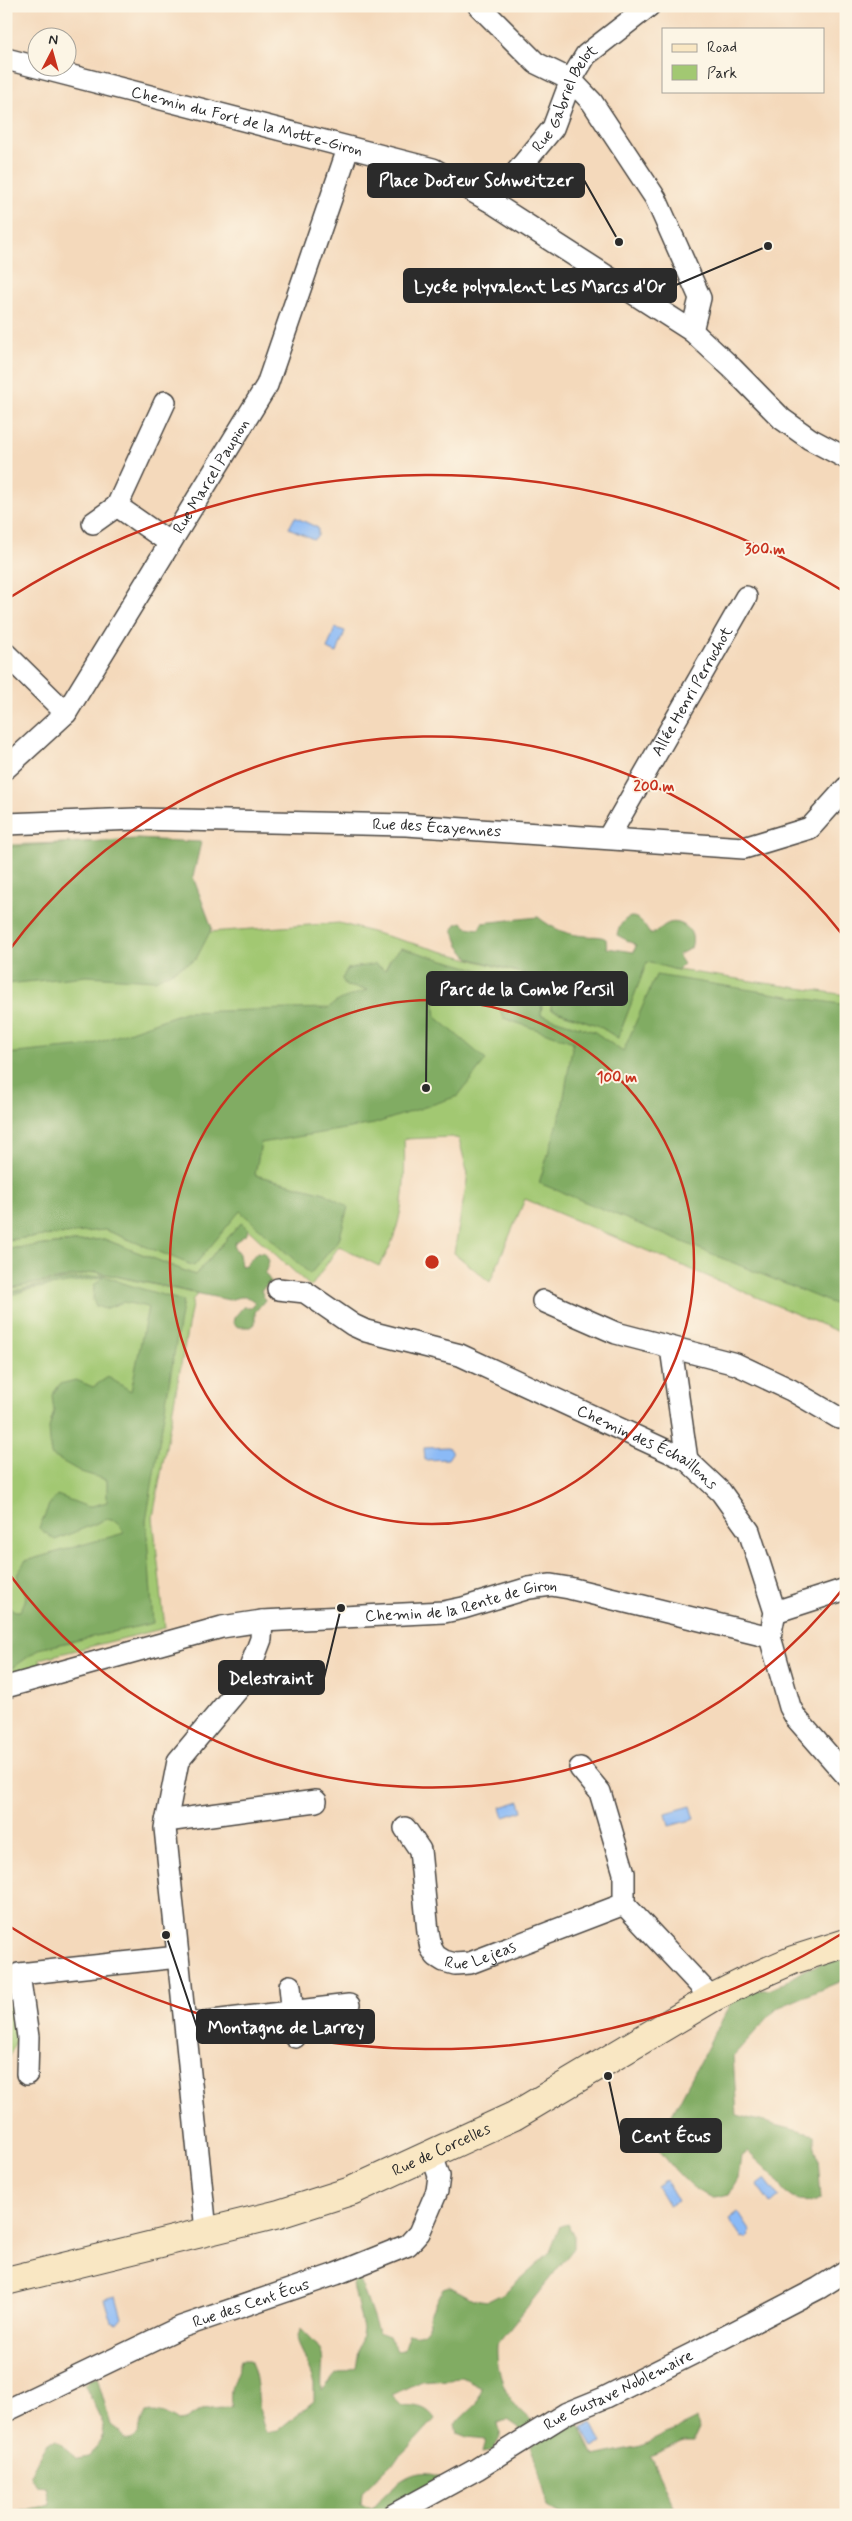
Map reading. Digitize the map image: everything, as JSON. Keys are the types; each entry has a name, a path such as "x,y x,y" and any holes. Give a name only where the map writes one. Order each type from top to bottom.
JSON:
{"main road":[{"name":"Rue de Corcelles","path":"6,2281 279,2214 351,2191 514,2116 712,1998 793,1960 846,1943"}],"street":[{"path":"479,6 536,63 571,80 592,102 656,199 700,298 692,330"},
{"name":"Rue Gabriel Belot","path":"488,200 515,174 553,128 571,80 586,55 649,6"},
{"name":"Chemin du Fort de la Motte-Giron","path":"6,59 348,149 432,169 488,200 692,330 782,419 810,439 846,458"},
{"name":"Rue Marcel Paupion","path":"6,768 66,713 267,385 348,149"},
{"path":"92,523 117,506 165,402"},
{"path":"117,506 170,543"},
{"name":"Allée Henri Perruchot","path":"608,838 746,597"},
{"path":"6,654 66,713"},
{"name":"Rue des Écayennes","path":"6,824 212,820 406,825 744,848 810,828 846,788"},
{"name":"Chemin des Échaillons","path":"278,1289 305,1292 366,1331 460,1355 687,1460 721,1492 745,1525 760,1560 775,1612 770,1637 790,1707 796,1718 846,1775"},
{"path":"543,1301 616,1333 736,1364 791,1390 839,1418"},
{"path":"671,1348 687,1460"},
{"name":"Chemin de la Rente de Giron","path":"6,1687 222,1628 262,1621 444,1612 529,1588 551,1586 770,1637"},
{"path":"775,1612 846,1589"},
{"path":"206,2231 165,1836 166,1821 178,1761 245,1681 261,1639 262,1621"},
{"path":"580,1768 600,1792 624,1873 624,1904 712,1998"},
{"path":"166,1821 316,1801"},
{"name":"Rue Lejeas","path":"405,1828 420,1850 431,1948 436,1956 444,1961 455,1964 470,1963 624,1904"},
{"path":"27,2074 28,2037 19,1974 178,1957"},
{"path":"290,1986 295,2037"},
{"path":"186,2024 349,2005"},
{"name":"Rue des Cent Écus","path":"6,2411 181,2327 336,2274 408,2245 419,2233 437,2191 439,2176 432,2155"},
{"name":"Rue Gustave Noblemaire","path":"393,2515 477,2469 567,2413 604,2398 696,2352 819,2288 846,2271"}],"green space":[{"path":"136,839 201,842 193,877 212,928 196,959 155,980 87,976 6,984 6,847"},
{"path":"137,840 169,941 209,932 339,923 553,982 551,1009 597,1025 618,1038 647,961 677,970 846,995 846,1335 525,1199 490,1282 454,1253 468,1175 459,1139 451,1137 404,1139 402,1205 394,1237 379,1266 339,1246 311,1287 241,1223 195,1275 104,1239 6,1249 6,845"},
{"path":"538,917 566,933 604,938 606,939 607,948 634,952 636,945 617,935 622,923 632,917 641,922 650,934 674,922 682,924 691,932 692,944 691,948 678,955 684,964 677,970 647,962 618,1038 597,1025 551,1009 552,982 469,958 459,946 453,929 456,924 462,922 467,927 479,929 482,923"},
{"path":"401,948 544,988 541,1015 595,1032 623,1052 656,975 846,1005 846,1309 539,1183 562,1109 573,1042 503,1018 498,1003 434,999 436,1017 486,1060 458,1096 374,1124 261,1143 255,1175 325,1193 348,1207 339,1240 310,1274 240,1211 194,1266 105,1230 6,1240 6,1054 88,1046 185,1012 328,1008 339,1000 368,990 346,986 342,979 347,969 375,964 385,970 390,960"},
{"path":"241,1223 248,1229 247,1234 235,1242 234,1247 239,1254 241,1266 246,1265 257,1252 265,1253 269,1261 265,1273 271,1282 261,1290 265,1300 255,1312 255,1324 251,1327 238,1327 233,1323 234,1318 243,1307 253,1307 255,1303 249,1298 240,1297 229,1300 96,1272 6,1289 6,1249 104,1239 195,1275"},
{"path":"96,1272 198,1294 193,1299 153,1517 165,1628 40,1659 41,1667 6,1675 6,1289"},
{"path":"103,1275 122,1283 183,1301 146,1521 153,1623 39,1649 14,1667 6,1669 6,1605 15,1611 20,1611 24,1604 26,1596 17,1575 25,1561 124,1533 118,1522 107,1519 55,1540 39,1528 49,1505 57,1495 88,1507 107,1502 107,1480 81,1472 51,1455 49,1428 54,1411 52,1395 60,1384 76,1380 93,1387 108,1377 131,1391 148,1307 123,1302 105,1309 96,1306 93,1300 94,1285 103,1277 26,1290 6,1297 6,1293 57,1281"},
{"path":"846,1956 846,1979 777,2008 733,2056 737,2115 814,2135 821,2199 813,2202 798,2201 784,2191 776,2178 748,2152 741,2156 738,2179 729,2194 713,2197 697,2191 681,2176 656,2145 734,1997 740,1990 768,1990 784,1983 804,1970"},
{"path":"6,2005 10,2005 15,2013 18,2034 6,2063"},
{"path":"568,2224 574,2235 574,2248 497,2345 499,2370 507,2393 535,2427 526,2433 507,2420 497,2423 500,2437 493,2451 482,2453 485,2439 467,2437 457,2433 455,2424 477,2403 482,2388 462,2378 421,2381 392,2395 402,2405 425,2409 435,2419 362,2492 361,2504 371,2509 401,2480 410,2476 419,2473 429,2473 440,2476 424,2496 389,2515 6,2515 6,2510 12,2513 50,2505 46,2487 36,2486 30,2475 47,2442 56,2440 78,2459 90,2457 103,2435 104,2426 85,2386 89,2380 97,2377 111,2425 119,2431 125,2440 130,2440 137,2434 146,2413 163,2414 178,2421 186,2420 202,2410 232,2407 231,2389 241,2360 250,2360 256,2377 260,2414 266,2432 278,2430 314,2401 314,2383 297,2338 301,2328 321,2352 323,2363 322,2391 336,2374 356,2367 363,2329 353,2285 357,2279 361,2283 378,2332 389,2336 396,2351 403,2350 409,2333 424,2332 430,2324 429,2316 443,2288 449,2286 473,2299 488,2301 504,2293 550,2252 560,2226"},
{"path":"697,2419 699,2428 693,2441 684,2441 650,2456 678,2515 561,2515 547,2507 536,2461 530,2446 565,2421 577,2421 594,2456 641,2446"}],"water":[{"path":"295,517 318,528 318,536 313,539 289,528"},
{"path":"335,628 345,631 337,653 327,649"},
{"path":"448,1447 452,1453 448,1459 425,1460 424,1448"},
{"path":"520,1801 523,1811 504,1817 501,1807"},
{"path":"691,1806 695,1819 669,1826 666,1813"},
{"path":"765,2179 779,2197 771,2204 757,2185"},
{"path":"666,2180 678,2201 669,2206 657,2186"},
{"path":"738,2212 751,2232 750,2236 746,2239 742,2238 729,2219"},
{"path":"116,2296 122,2318 117,2324 111,2322 104,2299"},
{"path":"592,2423 602,2443 593,2447 582,2428"}],"place":[{"name":"Place Docteur Schweitzer","path":"619,242"},
{"name":"Lycée polyvalent Les Marcs d'Or","path":"768,246"},
{"name":"Parc de la Combe Persil","path":"426,1088"},
{"name":"Delestraint","path":"341,1608"},
{"name":"Montagne de Larrey","path":"166,1935"},
{"name":"Cent Écus","path":"608,2076"}]}
